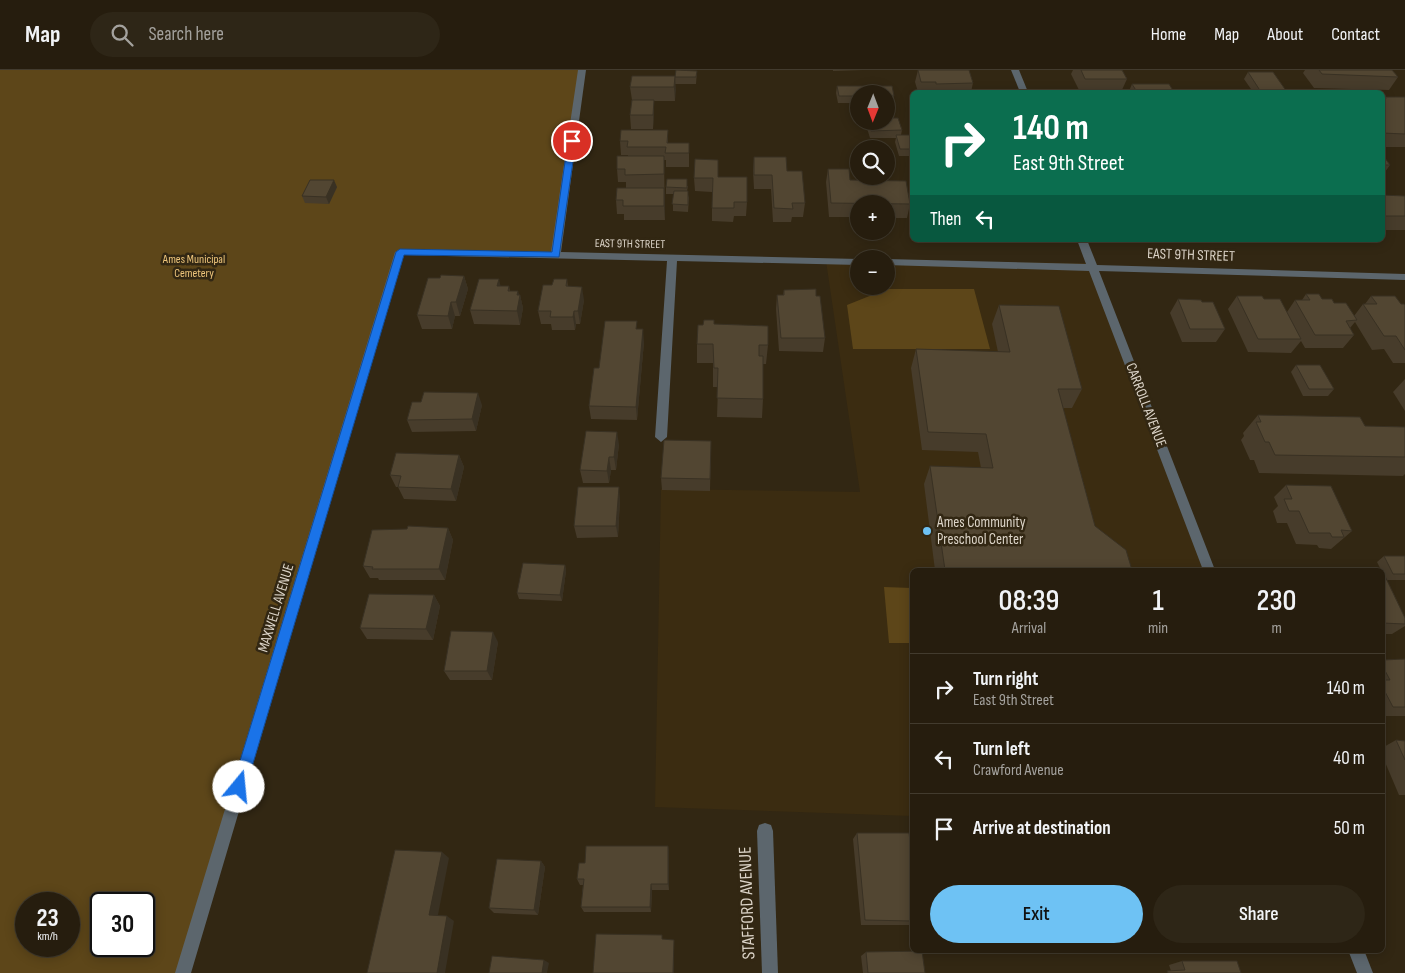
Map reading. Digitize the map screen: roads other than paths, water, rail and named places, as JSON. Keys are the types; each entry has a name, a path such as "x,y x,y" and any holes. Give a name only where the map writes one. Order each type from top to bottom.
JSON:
{"street":[{"path":"556,255 582,70"},
{"path":"1015,70 1023,90"},
{"name":"CARROLL AVENUE","path":"1083,242 1208,568"},
{"name":"EAST 9TH STREET","path":"400,252 850,262"},
{"name":"MAXWELL AVENUE","path":"183,973 400,252"},
{"path":"661,437 672,258"},
{"name":"EAST 9TH STREET","path":"895,262 1405,277"},
{"name":"STAFFORD AVENUE","path":"765,831 770,973"},
{"path":"1357,953 1365,973"}],"place":[{"name":"Ames Community Preschool Center","path":"927,531"}],"park label":[{"name":"Ames Municipal Cemetery","path":"194,266"}]}
